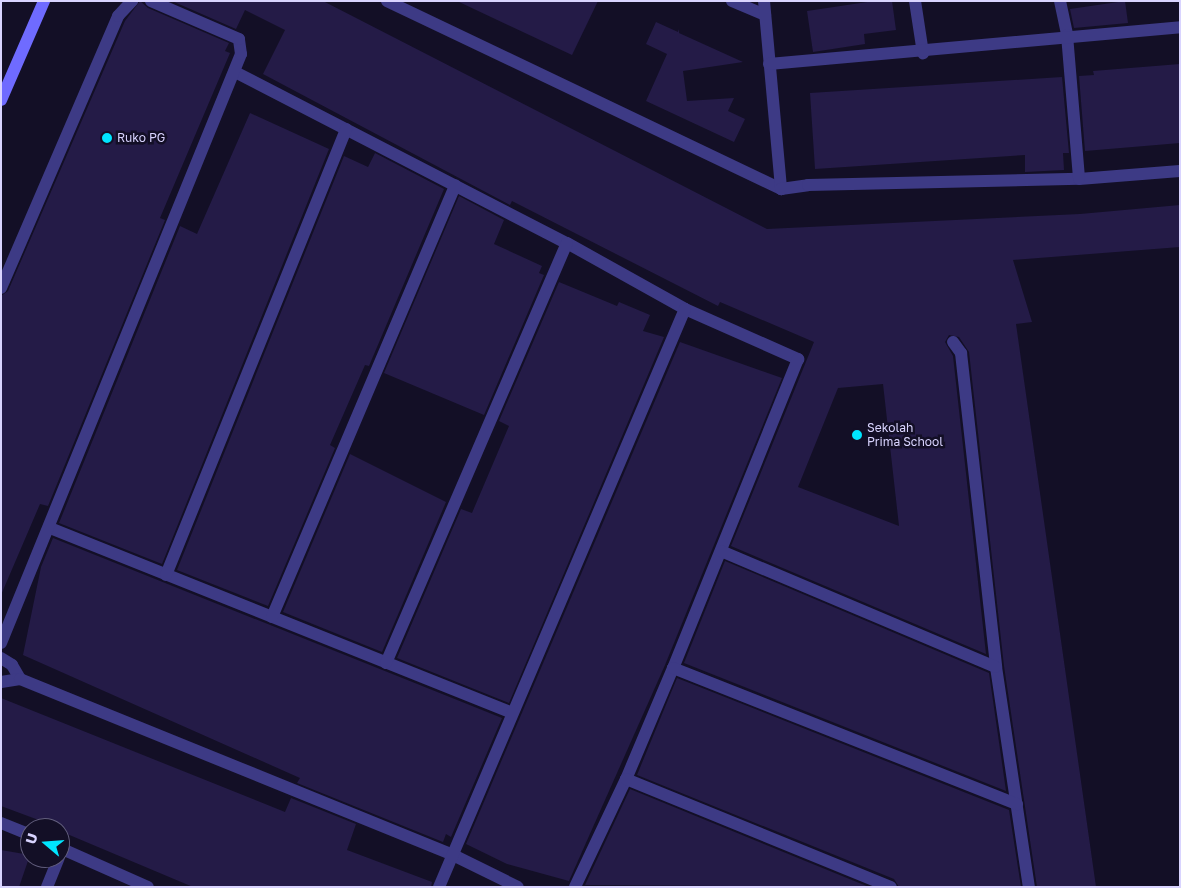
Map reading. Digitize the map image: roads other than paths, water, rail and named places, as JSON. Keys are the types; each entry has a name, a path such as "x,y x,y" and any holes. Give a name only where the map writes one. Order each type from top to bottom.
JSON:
{"main road":[{"path":"1,100 44,1"}],"street":[{"path":"1,288 118,16 132,1"},
{"path":"1,643 50,528 241,54 239,39 151,1"},
{"path":"387,1 781,189 808,185 1079,179 1180,171"},
{"path":"732,1 765,16"},
{"path":"764,1 781,189"},
{"path":"915,1 923,53"},
{"path":"1060,1 1067,35 1079,179"},
{"path":"769,64 923,53 1067,35 1180,27"},
{"path":"235,72 567,243 685,308 798,359 673,668 626,779 575,887"},
{"path":"166,575 346,129"},
{"path":"272,617 455,185"},
{"path":"386,663 567,243"},
{"path":"439,887 685,308"},
{"path":"953,342 961,353 996,667 1029,887"},
{"path":"50,528 512,713"},
{"path":"721,551 996,667"},
{"path":"1,658 12,665 20,679"},
{"path":"673,668 1017,804"},
{"path":"1,682 20,679 453,855 518,887"},
{"path":"626,779 891,887"},
{"path":"1,822 20,831"},
{"path":"70,857 148,887"},
{"path":"47,887 55,868"}],"place":[{"name":"Ruko PG","path":"107,138"},
{"name":"Sekolah Prima School","path":"857,435"}]}
